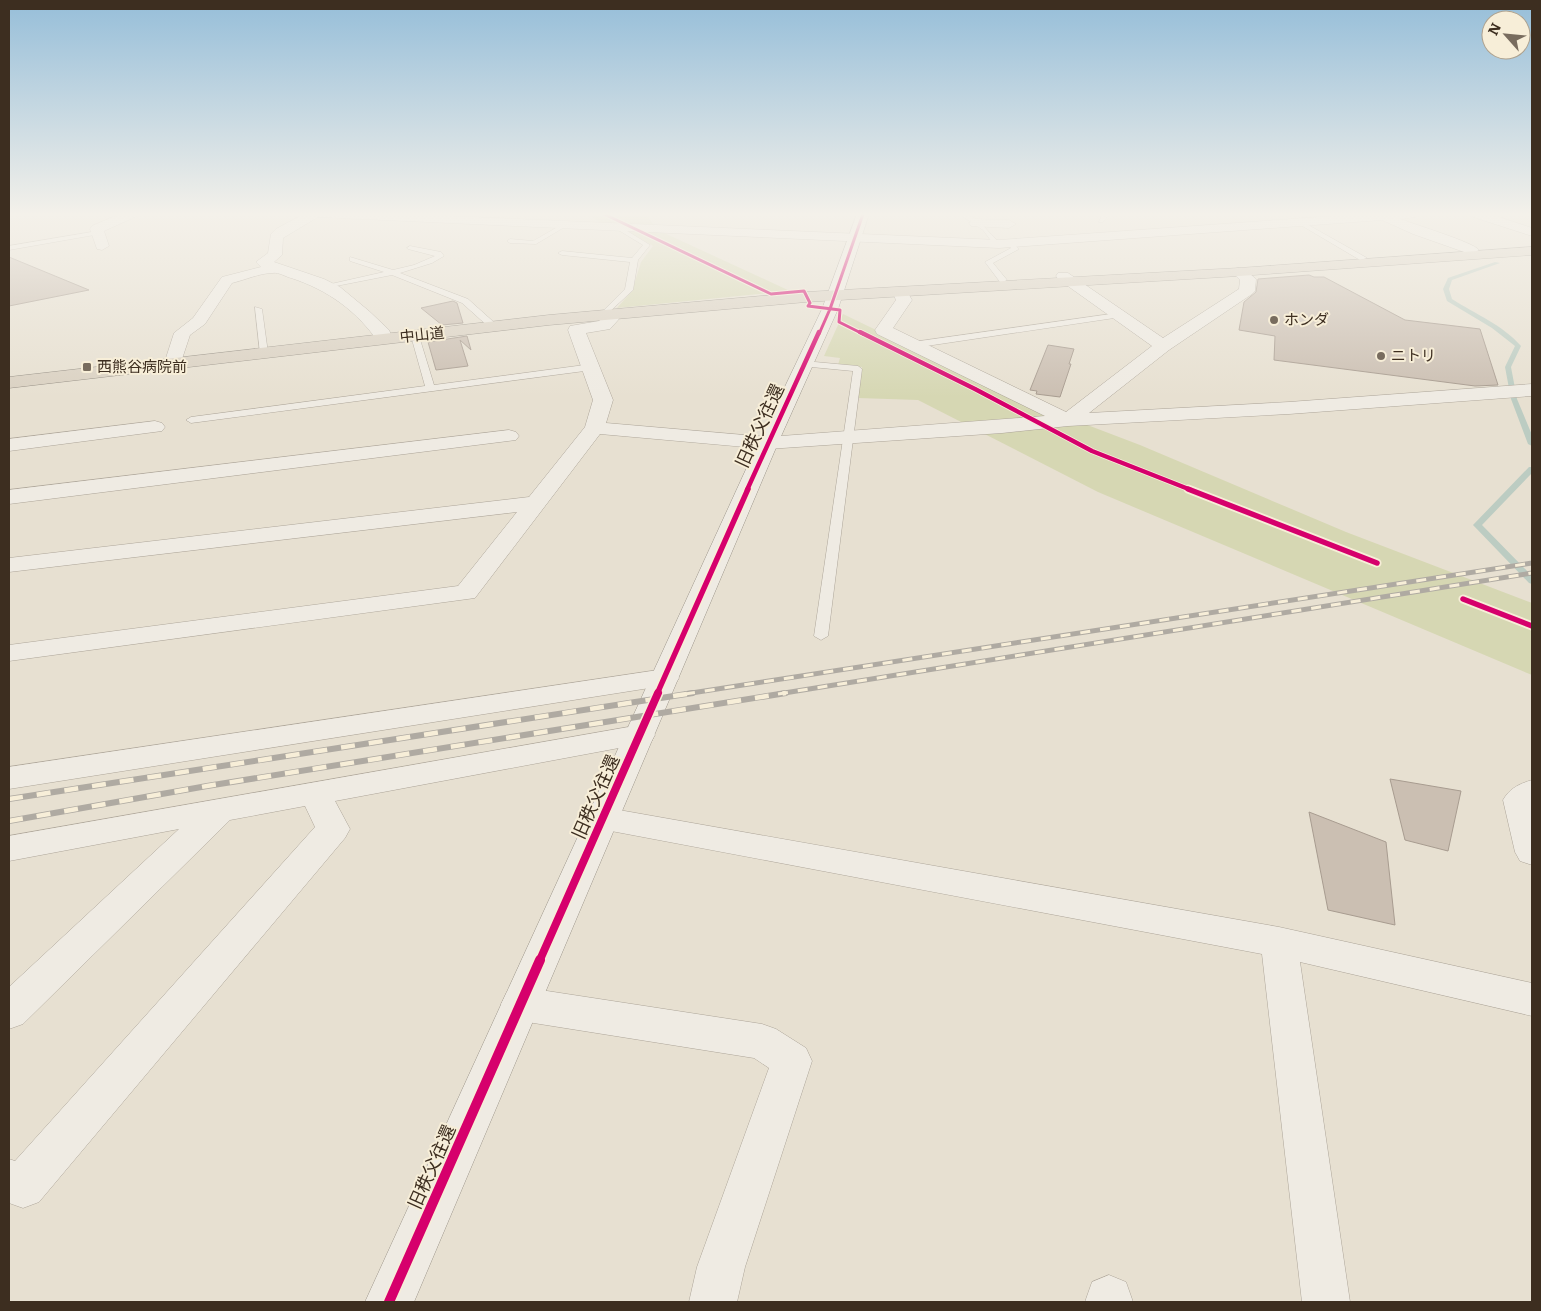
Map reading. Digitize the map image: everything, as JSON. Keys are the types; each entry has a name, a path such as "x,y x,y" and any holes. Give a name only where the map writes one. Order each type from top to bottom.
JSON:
{"highway":[{"name":"中山道","path":"9,382 606,314 833,299 900,291 1121,275"},
{"name":"中山道","path":"833,299 854,288 1003,280 1161,275"}],"street":[{"path":"173,364 182,333 199,321 228,280 246,275"},
{"path":"295,275 326,286 361,311 383,334 385,339"},
{"name":"旧秩父往還","path":"389,1302 833,299 842,275"},
{"path":"1068,420 1163,346 1247,291 1248,279 1243,275"},
{"path":"1067,279 1163,346"},
{"path":"900,291 904,300 883,330 1068,420"},
{"path":"9,653 466,593 595,428 603,400 592,367 576,330 604,325 611,320 606,314"},
{"path":"595,428 768,443 1002,427 1068,420 1289,408 1496,394 1528,390"},
{"path":"9,445 155,427"},
{"path":"9,496 509,436"},
{"path":"9,565 536,503"},
{"path":"9,778 664,678"},
{"path":"9,848 640,735"},
{"path":"9,763 136,743"},
{"path":"1532,791 1519,800 1532,852"},
{"path":"9,1181 23,1186 333,829 315,794"},
{"path":"9,1012 219,811"},
{"path":"602,819 1279,942 1532,1000"},
{"path":"1279,942 1326,1302"},
{"path":"521,1004 762,1042 792,1061 721,1267 713,1302"}],"lane":[{"path":"326,286 377,275"},
{"path":"400,275 465,302 494,326"},
{"path":"606,314 629,290 631,275"},
{"path":"999,275 1003,280"},
{"path":"258,309 264,353"},
{"path":"913,345 1118,315"},
{"path":"415,336 430,388"},
{"path":"804,364 858,369 847,437 844,478 821,636"},
{"path":"191,420 592,367"}],"green space":[{"path":"637,275 756,275 790,291 617,308 632,291"},
{"path":"843,314 1019,399 1140,445 1346,532 1532,603 1532,675 1098,492 918,400 858,398 862,367 838,365 840,358 824,356"}],"building":[{"path":"9,275 53,275 89,290 9,306"},
{"name":"ニトリ","path":"1307,275 1324,277 1405,320 1480,329 1498,385 1475,386 1274,360 1275,336 1239,330 1244,302 1256,292 1258,279"},
{"path":"453,301 457,303 463,323 442,325 421,308"},
{"path":"467,336 471,350 460,340 468,366 436,370 428,342"},
{"path":"1048,345 1074,349 1060,397 1036,394 1037,391 1030,390"},
{"path":"1390,779 1461,791 1448,851 1405,840"},
{"path":"1309,812 1386,842 1395,925 1328,910"}],"waterway":[{"path":"1461,275 1450,279 1446,289 1449,300 1503,332 1518,346 1508,367 1514,399 1532,444"},
{"path":"1532,469 1477,525 1532,581"}],"railway":[{"path":"685,694 1532,563"},
{"path":"778,694 1532,573"},
{"path":"9,799 693,693"},
{"path":"9,821 207,786 786,693"}],"cycle path":[{"path":"732,275 771,294 804,291 810,303 808,306 840,310 839,322 975,389 1092,451 1377,563"},
{"path":"389,1302 768,443 830,309 842,275"},
{"path":"1463,599 1532,626"}],"place":[{"name":"ホンダ","path":"1274,320"},
{"name":"ニトリ","path":"1381,356"},
{"name":"西熊谷病院前","path":"87,367"}]}
